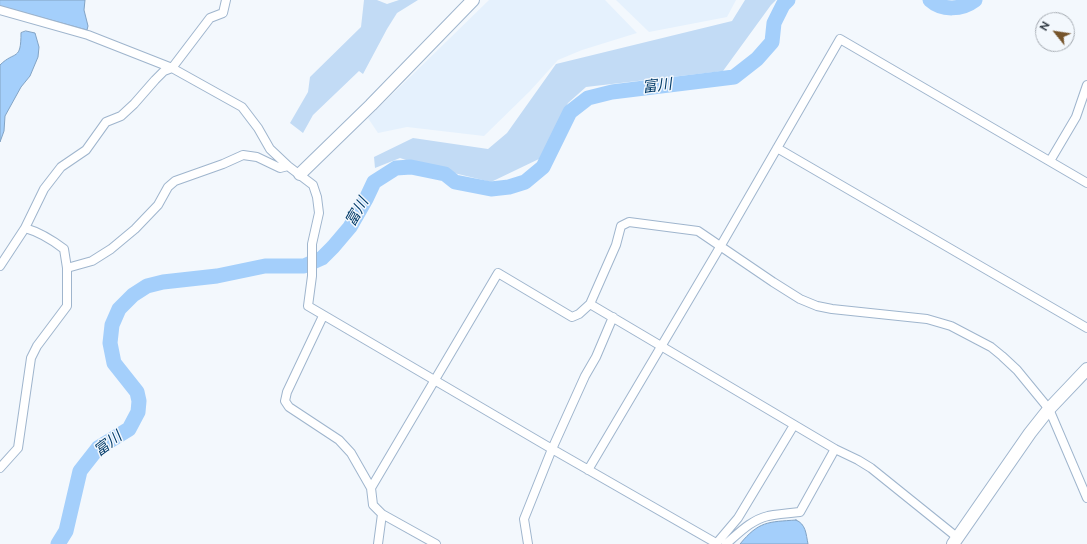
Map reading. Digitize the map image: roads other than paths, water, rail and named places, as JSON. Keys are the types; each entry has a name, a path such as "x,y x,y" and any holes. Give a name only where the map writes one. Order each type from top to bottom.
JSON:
{"street":[{"path":"0,266 25,228 44,189 61,167 86,150 106,122 121,116 164,71 172,68 210,18 223,13 226,0"},
{"path":"300,174 371,105 473,0"},
{"path":"0,10 88,35 172,68 242,107 258,128 270,149 288,166 313,184 317,197 319,213 312,244 312,276 308,306 716,543 738,518 794,425"},
{"path":"588,470 720,247 840,39 1087,183"},
{"path":"1050,161 1076,116 1087,85"},
{"path":"777,148 1087,328"},
{"path":"67,268 92,261 111,249 158,205 168,187 175,181 223,164 243,155 256,157 280,168 288,166"},
{"path":"371,488 498,273 572,318 580,314 590,304 616,246 621,226 630,222 698,230 720,247 779,287 800,299 817,306 832,309 927,319 951,326 991,347 1016,370 1049,409 1087,498"},
{"path":"0,468 18,448 31,358 37,346 67,306 67,268 64,248 52,240 25,228"},
{"path":"590,304 835,449 871,468 955,542 1008,464 1049,409 1087,369"},
{"path":"323,316 287,392 285,401 289,408 339,440 351,453 371,488 373,506 382,514 436,544"},
{"path":"528,544 524,519 552,449 596,357 613,317"},
{"path":"726,544 750,524 760,519 769,516 800,512 835,449"},
{"path":"378,544 382,514"}],"water":[{"path":"0,0 85,0 84,10 88,26 87,30 0,6"},
{"path":"26,31 35,33 39,47 38,57 30,76 21,87 5,116 4,131 0,142 0,65 18,52 21,42 21,33"},
{"path":"796,520 804,527 808,544 740,544 753,531 765,524 778,521"}],"waterway":[{"name":"富川","path":"58,544 66,531 80,471 98,448 129,429 138,412 139,401 137,392 114,363 110,343 112,325 119,309 133,295 147,286 163,282 217,276 265,266 304,266 322,258 350,227 374,182 396,168 411,167 445,174 455,182 491,189 509,187 525,182 543,167 570,112 588,98 612,92 734,77 757,59 772,42 774,23 783,5 788,0"},
{"name":"富川","path":"930,0 940,6 952,8 964,6 975,0"}]}
